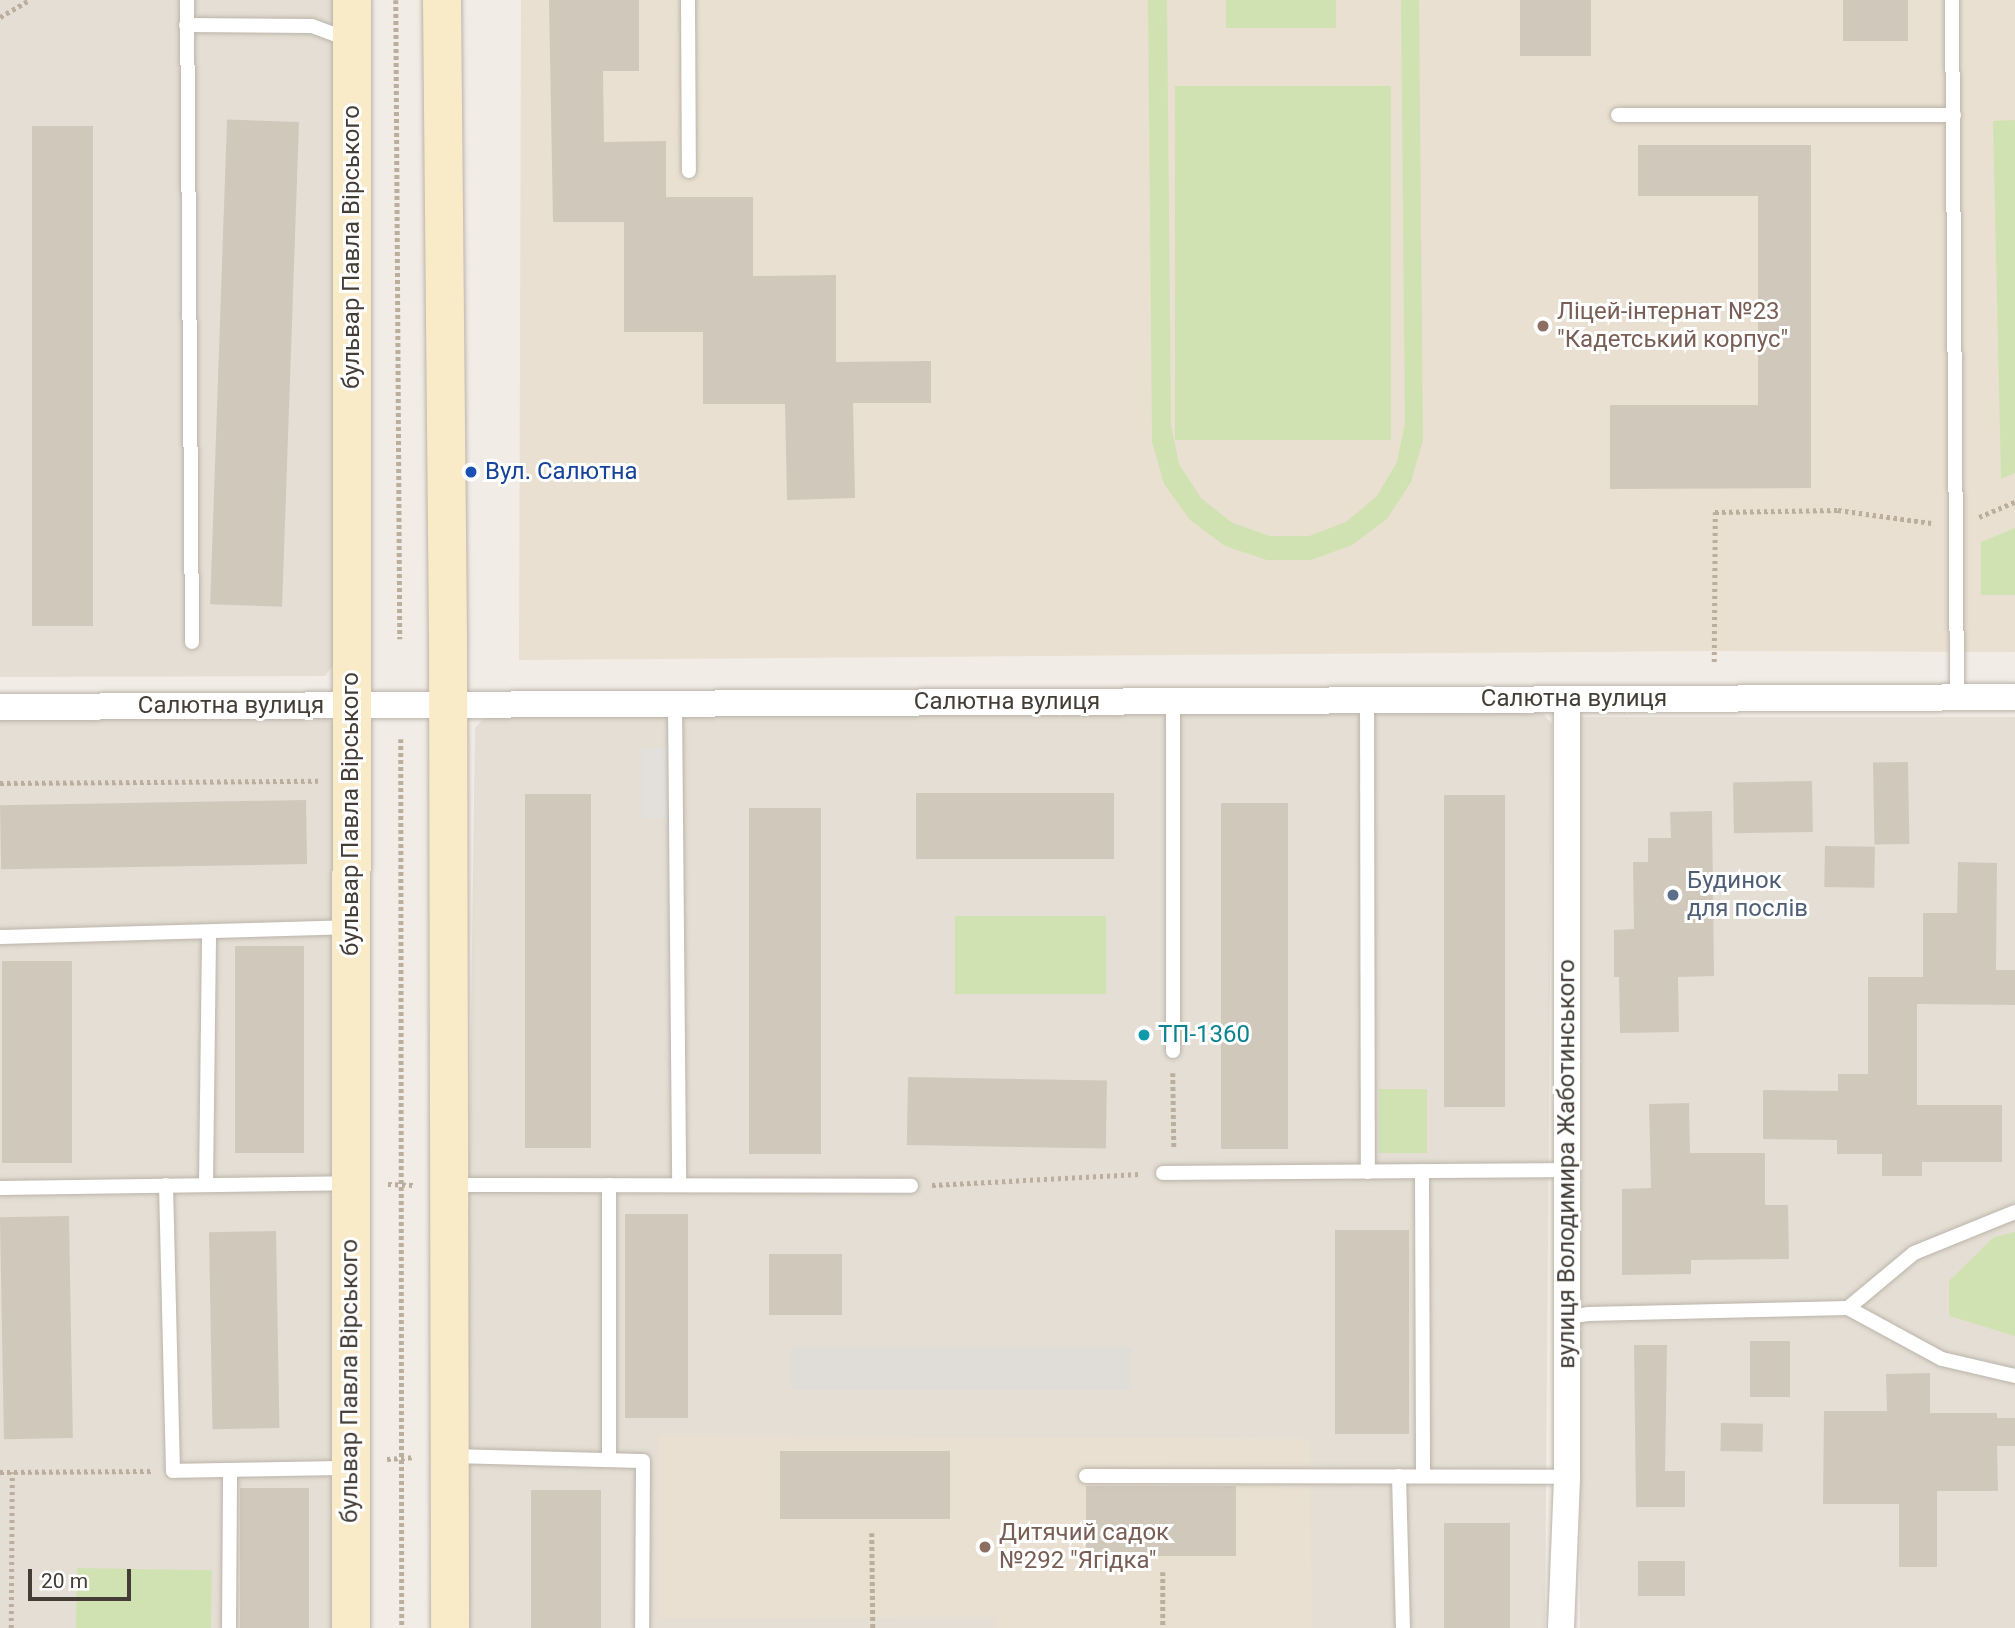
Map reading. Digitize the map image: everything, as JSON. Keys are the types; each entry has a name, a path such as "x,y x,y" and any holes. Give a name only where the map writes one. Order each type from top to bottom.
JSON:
{"street":[{"name":"бульвар Павла Вірського","path":"351,1628 349,927 353,639 352,0"},
{"path":"442,0 448,704 450,1628"},
{"name":"Салютна вулиця","path":"0,707 2015,697"},
{"name":"вулиця Володимира Жаботинського","path":"1561,1628 1567,1477 1569,1170 1567,699"}],"lane":[{"path":"187,0 192,642"},
{"path":"688,0 689,172"},
{"path":"1952,0 1957,697"},
{"path":"186,25 312,26 352,41"},
{"path":"1618,115 1954,115"},
{"path":"1367,700 1368,1172"},
{"path":"1173,701 1173,1051"},
{"path":"675,704 679,1185"},
{"path":"0,937 349,927"},
{"path":"206,1184 209,932"},
{"path":"1169,1173 1569,1170"},
{"path":"1422,1171 1423,1476"},
{"path":"0,1188 351,1184"},
{"path":"166,1185 173,1471 350,1468"},
{"path":"450,1185 911,1186"},
{"path":"609,1185 609,1460"},
{"path":"1848,1308 1914,1253 2015,1212"},
{"path":"1567,1317 1588,1314 1848,1308 1942,1359 2015,1376"},
{"path":"449,1456 643,1461 642,1628"},
{"path":"229,1628 230,1470"},
{"path":"1086,1476 1567,1477"},
{"path":"1399,1476 1403,1628"}],"path":[{"path":"0,17 29,0"},
{"path":"396,0 400,639"},
{"path":"1714,662 1715,512 1838,510 1957,526 2015,502"},
{"path":"401,739 402,1628"},
{"path":"0,783 318,781"},
{"path":"911,1186 1169,1173 1173,1051"},
{"path":"351,1184 450,1185"},
{"path":"350,1468 402,1458 449,1456"},
{"path":"0,1472 173,1471"},
{"path":"11,1628 12,1472"},
{"path":"872,1534 873,1628"},
{"path":"1163,1572 1163,1628"}],"shaded area":[{"path":"0,0 335,0 340,656 325,676 0,677"},
{"name":"Ліцей-інтернат №23 \"Кадетський корпус\"","path":"521,0 2015,0 2015,652 1714,651 519,660"},
{"path":"1542,713 1552,724 1545,1628 463,1628 475,728 486,716"},
{"path":"327,717 338,730 338,1628 0,1628 0,720"},
{"path":"1580,717 2015,717 2015,1628 1580,1628"},
{"path":"642,749 675,749 675,818 642,818"},
{"path":"791,1347 1131,1347 1131,1390 791,1390"},
{"name":"Дитячий садок №292 \"Ягідка\"","path":"658,1436 1310,1439 1312,1628 996,1628 995,1617 658,1618"}],"green space":[{"path":"1148,0 1167,0 1171,425 1179,464 1201,498 1231,522 1269,536 1309,536 1346,522 1377,496 1397,462 1405,423 1401,0 1419,0 1423,440 1411,482 1387,519 1352,545 1311,560 1267,560 1225,546 1190,520 1164,484 1152,442"},
{"path":"1226,0 1336,0 1336,28 1226,28"},
{"path":"1175,86 1391,86 1391,440 1175,440"},
{"path":"2015,120 2015,473 2001,479 1993,121"},
{"path":"2015,528 2015,595 1981,595 1981,542"},
{"path":"955,916 1106,916 1106,994 955,994"},
{"path":"1379,1089 1427,1089 1427,1153 1379,1153"},
{"path":"2015,1232 2015,1336 1949,1316 1949,1281 1994,1237"},
{"path":"77,1568 212,1570 211,1628 76,1628"}],"building":[{"path":"549,0 639,0 639,71 603,71 604,142 666,141 666,197 753,197 753,276 836,275 836,362 931,361 931,403 853,403 855,498 787,500 785,404 703,404 703,332 624,332 624,222 553,222"},
{"path":"1520,0 1591,0 1591,56 1520,56"},
{"path":"1843,0 1908,0 1908,41 1843,41"},
{"path":"227,119 299,122 282,607 210,604"},
{"path":"32,126 93,126 93,626 32,626"},
{"path":"1638,145 1811,145 1811,488 1610,489 1610,405 1758,405 1758,196 1638,196"},
{"path":"1908,762 1909,844 1874,845 1873,763"},
{"path":"1812,781 1813,832 1734,833 1733,782"},
{"path":"916,793 1114,793 1114,859 916,859"},
{"path":"525,794 591,794 591,1148 525,1148"},
{"path":"1444,795 1505,795 1505,1107 1444,1107"},
{"path":"306,800 307,864 1,869 0,805"},
{"path":"1221,803 1288,803 1288,1149 1221,1149"},
{"path":"749,808 821,808 821,1154 749,1154"},
{"name":"Будинок для послів","path":"1712,811 1714,976 1678,977 1679,1032 1620,1033 1619,977 1614,977 1614,930 1634,929 1633,862 1648,862 1648,838 1671,838 1670,812"},
{"path":"1825,846 1875,847 1874,888 1824,887"},
{"path":"1958,862 1997,863 1996,970 2015,970 2015,1005 1917,1004 1917,1105 2002,1105 2002,1162 1922,1162 1922,1176 1882,1176 1882,1154 1837,1154 1837,1140 1763,1139 1763,1090 1838,1091 1838,1074 1868,1074 1868,977 1923,977 1923,913 1957,913"},
{"path":"235,946 304,946 304,1153 235,1153"},
{"path":"2,961 72,961 72,1163 2,1163"},
{"path":"908,1077 1107,1080 1106,1148 907,1145"},
{"path":"1689,1103 1690,1153 1765,1153 1765,1205 1788,1205 1789,1259 1691,1260 1691,1274 1622,1275 1622,1189 1651,1188 1649,1104"},
{"path":"625,1214 688,1214 688,1418 625,1418"},
{"path":"69,1216 73,1438 4,1439 0,1217"},
{"path":"1335,1230 1409,1230 1409,1434 1335,1434"},
{"path":"276,1231 279,1428 212,1429 209,1232"},
{"path":"769,1254 842,1254 842,1315 769,1315"},
{"path":"1750,1341 1790,1341 1790,1397 1750,1397"},
{"path":"1634,1345 1667,1345 1665,1471 1685,1471 1685,1507 1636,1507"},
{"path":"1930,1373 1930,1413 1997,1413 1997,1418 2015,1418 2015,1446 1997,1446 1998,1491 1937,1491 1937,1567 1899,1567 1899,1504 1823,1504 1824,1411 1887,1411 1886,1374"},
{"path":"1721,1423 1763,1424 1763,1452 1721,1451"},
{"path":"780,1451 950,1451 950,1519 780,1519"},
{"path":"1086,1486 1236,1486 1236,1556 1086,1556"},
{"path":"240,1488 309,1488 309,1628 240,1628"},
{"path":"531,1490 601,1490 601,1628 531,1628"},
{"path":"1444,1523 1510,1523 1510,1628 1444,1628"},
{"path":"1638,1561 1685,1561 1685,1596 1638,1596"}],"place":[{"name":"Ліцей-інтернат №23 \"Кадетський корпус\"","path":"1543,326"},
{"name":"Вул. Салютна","path":"471,472"},
{"name":"Будинок для послів","path":"1673,895"},
{"name":"ТП-1360","path":"1144,1035"},
{"name":"Дитячий садок №292 \"Ягідка\"","path":"985,1547"}]}
